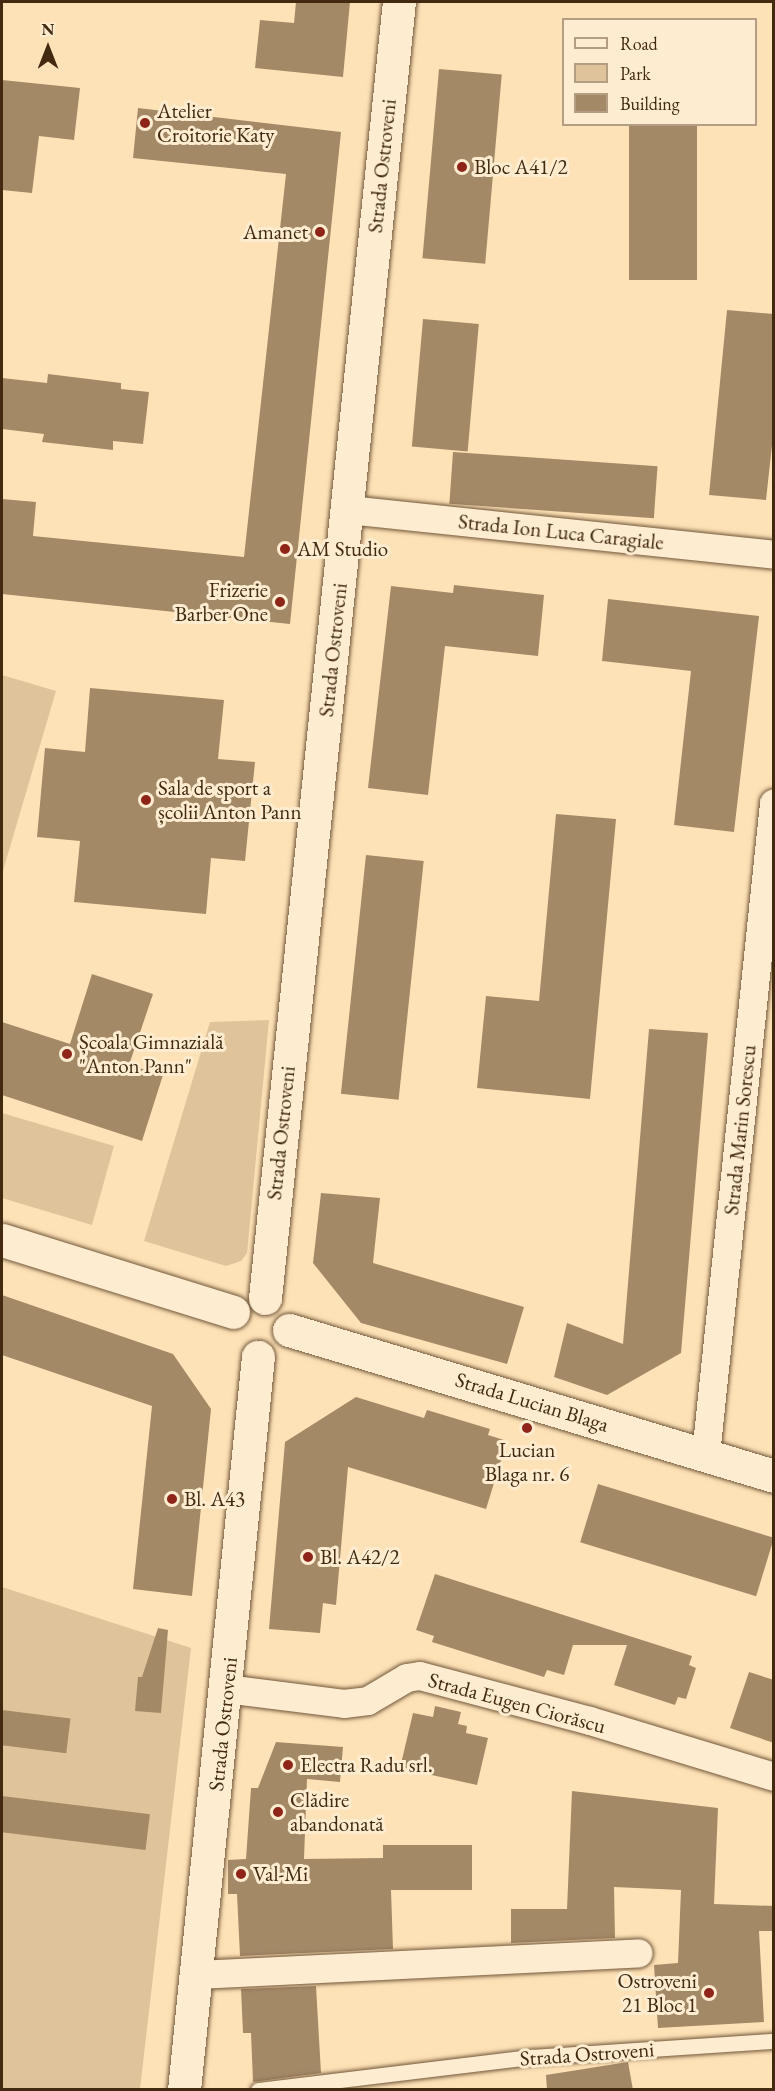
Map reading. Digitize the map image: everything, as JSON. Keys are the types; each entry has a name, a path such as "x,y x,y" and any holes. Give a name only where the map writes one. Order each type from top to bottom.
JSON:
{"street":[{"name":"Strada Ostroveni","path":"265,1298 399,2"},
{"name":"Strada Ion Luca Caragiale","path":"348,510 774,555"},
{"name":"Strada Marin Sorescu","path":"706,1455 774,804"},
{"path":"2,1240 233,1312"},
{"path":"265,1298 283,1309 289,1330 283,1347 258,1357 241,1352 231,1338 233,1312 244,1301 265,1298"},
{"name":"Strada Lucian Blaga","path":"289,1330 774,1476"},
{"name":"Strada Ostroveni","path":"184,2090 258,1357"},
{"name":"Strada Eugen Ciorăscu","path":"226,1689 344,1704 368,1701 406,1678 420,1676 590,1721 774,1777"},
{"path":"196,1975 638,1953"}],"lane":[{"name":"Strada Ostroveni","path":"258,2090 531,2057 774,2041"}],"green space":[{"path":"2,675 56,691 2,874"},
{"path":"269,1020 247,1253 241,1261 226,1266 144,1241 210,1022"},
{"path":"2,1113 114,1146 92,1225 2,1198"},
{"path":"2,1587 191,1648 140,2089 2,2089"}],"building":[{"path":"296,2 350,2 343,77 255,68 260,20 294,23"},
{"name":"Bloc A41/2","path":"439,69 502,74 485,264 422,258"},
{"path":"2,80 80,88 74,140 39,136 32,193 2,190"},
{"path":"138,108 341,132 290,624 2,594 2,499 36,502 33,536 244,557 286,174 133,158"},
{"path":"629,126 697,126 697,280 629,280"},
{"path":"727,310 774,314 774,427 766,500 709,495"},
{"path":"423,319 479,324 468,451 412,447"},
{"path":"48,374 121,383 121,389 149,392 143,444 113,441 113,450 42,442 44,434 2,429 2,378 47,383"},
{"path":"453,452 658,466 654,518 449,504"},
{"path":"454,585 544,595 538,656 445,646 428,795 368,788 391,586 453,593"},
{"path":"608,599 759,616 734,832 674,825 691,671 602,661"},
{"name":"Sala de sport a școlii Anton Pann","path":"90,688 224,700 218,759 255,762 245,861 211,858 206,914 74,902 80,841 37,837 45,748 85,752"},
{"path":"556,814 616,819 590,1099 477,1088 486,996 539,1001"},
{"path":"366,855 424,861 399,1100 341,1094"},
{"name":"Școala Gimnazială \"Anton Pann\"","path":"92,974 153,994 129,1065 163,1075 142,1141 2,1095 2,1022 70,1044"},
{"path":"649,1029 708,1033 681,1353 607,1395 554,1377 567,1323 623,1344"},
{"path":"321,1193 380,1198 373,1263 524,1307 507,1364 361,1323 313,1263"},
{"name":"Bl. A43","path":"2,1295 173,1354 211,1409 192,1596 133,1589 152,1406 2,1355"},
{"name":"Bl. A42/2","path":"356,1397 424,1418 427,1410 490,1429 488,1435 507,1441 486,1509 348,1467 336,1605 323,1603 320,1633 269,1629 285,1442"},
{"path":"598,1484 774,1538 756,1596 580,1542"},
{"path":"435,1574 692,1656 689,1665 696,1668 686,1699 678,1697 675,1705 614,1685 627,1645 573,1645 564,1675 547,1670 544,1677 432,1642 434,1636 416,1630"},
{"path":"158,1628 168,1630 161,1713 135,1711 138,1677 142,1677"},
{"path":"749,1672 774,1680 774,1743 730,1728"},
{"path":"435,1706 461,1712 458,1724 467,1726 466,1733 488,1738 477,1785 400,1768 413,1713 433,1717"},
{"path":"2,1710 70,1718 66,1753 2,1745"},
{"path":"276,1742 343,1747 340,1782 307,1779 304,1859 383,1858 383,1845 472,1845 472,1890 391,1890 393,1949 240,1956 237,1894 228,1894 228,1860 246,1859 251,1788 258,1788"},
{"path":"572,1791 718,1808 714,1904 774,1906 774,1931 759,1931 764,2022 658,2028 654,1965 678,1963 681,1890 614,1887 615,1938 511,1943 511,1909 567,1909"},
{"path":"2,1796 150,1814 146,1850 2,1832"},
{"path":"316,1986 321,2073 253,2082 251,2033 243,2033 241,1989"},
{"path":"628,2062 633,2090 547,2090 546,2075"}],"place":[{"name":"Atelier Croitorie Katy","path":"145,123"},
{"name":"Bloc A41/2","path":"462,167"},
{"name":"Amanet","path":"320,232"},
{"name":"AM Studio","path":"285,549"},
{"name":"Frizerie Barber One","path":"280,602"},
{"name":"Sala de sport a școlii Anton Pann","path":"146,800"},
{"name":"Școala Gimnazială \"Anton Pann\"","path":"67,1054"},
{"name":"Lucian Blaga nr. 6","path":"527,1428"},
{"name":"Bl. A43","path":"172,1499"},
{"name":"Bl. A42/2","path":"308,1557"},
{"name":"Electra Radu srl.","path":"288,1765"},
{"name":"Clădire abandonată","path":"278,1812"},
{"name":"Val-Mi","path":"241,1874"},
{"name":"Ostroveni 21 Bloc 1","path":"709,1993"}]}
